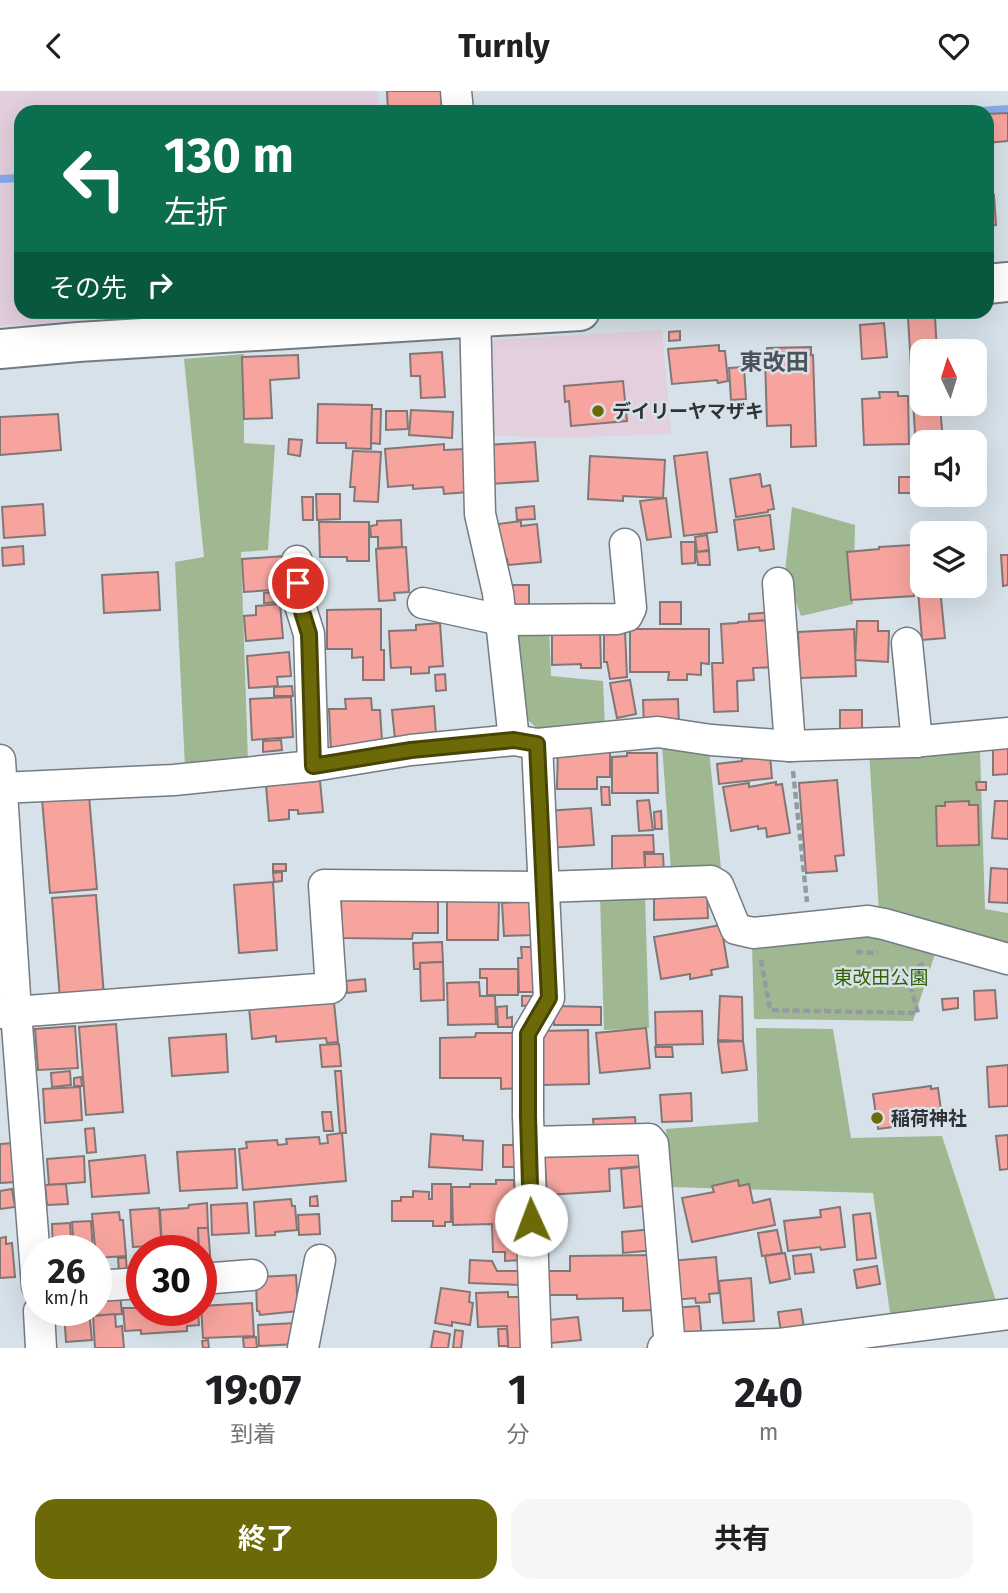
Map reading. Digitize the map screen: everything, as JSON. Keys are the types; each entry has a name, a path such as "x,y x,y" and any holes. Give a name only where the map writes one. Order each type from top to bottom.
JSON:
{"street":[{"path":"0,349 416,319"},
{"path":"475,319 480,514 498,593 525,742 544,887 549,998 528,1034 536,1348"},
{"path":"423,603 501,619 595,620 628,616 631,608 625,544"},
{"path":"297,561 300,605 309,634 313,766"},
{"path":"778,583 790,746"},
{"path":"907,643 917,742"},
{"path":"32,1235 8,1012 1,779 174,780 313,766 411,750 658,732 710,740 790,746 917,742 1008,733"},
{"path":"8,1012 331,988 324,885 544,887 711,881 718,885 736,929 753,933 868,921 1008,959"},
{"path":"529,1143 649,1139 653,1144 670,1348"},
{"path":"303,1348 320,1260"},
{"path":"217,1278 252,1275"},
{"path":"663,1348 902,1338 1008,1314"},
{"path":"39,1326 41,1348"}],"shaded area":[{"path":"0,91 377,91 378,105 14,105 14,319 106,319 0,326"},
{"path":"662,330 671,434 553,438 487,435 487,353 492,340"}],"green space":[{"path":"244,354 244,443 275,445 268,550 241,552 248,761 185,767 175,562 204,557 184,359"},
{"path":"792,507 855,525 853,604 801,616 785,572"},
{"path":"549,627 551,676 603,681 605,730 543,734 524,716 514,629"},
{"path":"662,744 709,750 721,868 671,871"},
{"path":"980,750 985,909 1008,913 1008,945 879,912 869,751"},
{"path":"645,894 649,1028 604,1030 600,895"},
{"name":"東改田公園","path":"887,931 936,951 913,1021 754,1019 752,942"},
{"name":"稲荷神社","path":"756,1028 833,1029 851,1138 942,1136 996,1301 891,1320 873,1193 669,1187 666,1129 758,1122"}],"building":[{"path":"387,91 441,91 442,105 388,105"},
{"path":"1008,113 1008,141 994,142 994,114"},
{"path":"908,319 935,319 936,339 910,339 910,351"},
{"path":"884,323 887,357 862,359 860,325"},
{"path":"680,331 680,340 669,341 669,332"},
{"path":"719,345 719,351 725,351 728,381 672,384 668,349"},
{"path":"811,347 811,355 767,357 767,348"},
{"path":"442,352 445,397 421,398 420,376 411,376 410,354"},
{"path":"298,355 299,378 270,380 272,418 244,419 242,357"},
{"path":"813,355 816,446 791,447 791,425 767,426 765,357"},
{"path":"744,367 746,399 731,400 729,368"},
{"name":"デイリーヤマザキ","path":"623,381 627,421 571,426 569,401 565,402 564,386"},
{"path":"879,392 898,392 898,396 908,396 909,444 864,445 862,399 880,398"},
{"path":"318,404 372,405 371,449 346,448 346,443 317,443"},
{"path":"372,409 381,409 380,444 371,443"},
{"path":"411,410 453,412 452,438 409,435"},
{"path":"386,411 407,411 408,429 386,430"},
{"path":"58,414 61,450 0,455 0,417"},
{"path":"914,417 941,417 942,430 915,430"},
{"path":"289,439 302,440 300,456 288,454"},
{"path":"535,442 538,481 490,484 487,445"},
{"path":"444,444 444,450 465,449 468,492 444,494 443,487 413,489 413,485 388,487 385,449"},
{"path":"353,451 381,452 378,502 354,501 355,487 350,487"},
{"path":"707,452 717,532 684,536 674,456"},
{"path":"590,456 665,460 663,498 623,496 623,501 588,499"},
{"path":"760,474 762,487 770,485 774,509 736,517 730,479"},
{"path":"899,477 910,477 910,493 899,493"},
{"path":"316,494 340,494 340,519 317,520"},
{"path":"302,497 313,497 313,520 303,520"},
{"path":"666,498 671,537 647,540 640,501"},
{"path":"43,504 45,535 4,538 2,507"},
{"path":"534,506 535,519 517,520 516,508"},
{"path":"770,515 774,549 760,551 759,547 738,550 734,520"},
{"path":"401,520 402,547 378,548 378,537 371,537 370,526 377,525 377,521"},
{"path":"521,521 521,526 537,524 541,562 508,565 507,559 501,560 498,524"},
{"path":"319,522 369,522 369,561 347,561 347,557 320,557"},
{"path":"707,535 709,550 697,552 695,537"},
{"path":"681,542 695,542 695,563 682,564"},
{"path":"910,545 910,596 851,600 847,552"},
{"path":"23,546 24,564 3,566 2,548"},
{"path":"406,547 409,592 394,593 395,600 379,601 376,549"},
{"path":"709,551 710,565 698,565 696,552"},
{"path":"1001,555 1008,555 1008,585 1003,586"},
{"path":"284,556 286,589 244,592 242,559"},
{"path":"158,572 160,610 104,613 102,575"},
{"path":"508,585 529,585 529,612 508,613"},
{"path":"285,591 286,602 264,603 264,593"},
{"path":"919,598 941,598 945,638 922,640"},
{"path":"660,602 681,602 681,624 660,624"},
{"path":"280,604 283,638 246,641 244,616 256,615 256,606"},
{"path":"381,609 384,680 363,680 363,657 352,658 352,649 327,649 327,610"},
{"path":"775,612 775,620 749,621 749,614"},
{"path":"775,620 777,667 753,668 754,680 737,681 738,711 714,712 712,663 723,663 721,624"},
{"path":"857,621 878,621 878,631 889,631 888,662 855,660"},
{"path":"440,623 443,666 429,667 429,673 411,674 411,667 391,668 389,631 416,630 416,625"},
{"path":"600,629 601,668 581,668 581,664 552,665 552,630"},
{"path":"630,629 709,629 709,664 701,663 701,675 687,674 687,680 668,680 669,672 630,672"},
{"path":"854,629 856,676 800,678 798,632"},
{"path":"604,631 625,631 627,677 610,679 607,662 604,662"},
{"path":"289,652 291,676 277,677 278,686 249,688 247,656"},
{"path":"445,674 446,690 436,691 435,675"},
{"path":"630,680 636,714 617,718 610,683"},
{"path":"292,686 293,696 274,696 274,687"},
{"path":"291,697 293,737 252,740 250,699"},
{"path":"371,698 372,710 380,710 382,741 331,751 329,709 346,709 345,699"},
{"path":"678,699 679,725 644,726 643,700"},
{"path":"434,706 436,735 395,739 392,710"},
{"path":"840,710 862,710 862,732 840,733"},
{"path":"281,740 282,750 263,752 263,741"},
{"path":"993,746 1008,746 1008,774 993,775"},
{"path":"558,748 610,749 610,777 597,777 597,789 557,789"},
{"path":"627,753 657,753 658,793 612,793 612,757 627,756"},
{"path":"770,756 772,778 719,784 717,764"},
{"path":"837,780 844,855 835,856 837,871 806,873 799,783"},
{"path":"320,781 323,812 298,814 298,810 289,810 289,819 269,821 266,785"},
{"path":"776,782 776,785 782,784 790,833 767,837 766,828 758,829 758,826 731,831 723,787 749,783 749,787"},
{"path":"976,782 986,782 986,790 977,790"},
{"path":"601,787 609,787 610,805 602,805"},
{"path":"89,796 97,889 50,893 42,799"},
{"path":"649,800 653,830 639,831 637,801"},
{"path":"969,801 969,805 978,805 979,845 937,846 936,806 945,806 945,802"},
{"path":"995,801 1008,801 1008,839 992,838"},
{"path":"591,808 594,845 548,848 545,811"},
{"path":"661,811 662,829 655,829 654,812"},
{"path":"653,835 654,852 644,852 645,868 612,869 612,836"},
{"path":"645,854 663,854 664,873 645,874"},
{"path":"273,864 286,864 286,871 273,871"},
{"path":"991,868 1008,869 1008,903 989,902"},
{"path":"282,872 282,881 274,882 273,873"},
{"path":"273,882 277,950 239,953 234,885"},
{"path":"707,893 708,918 654,920 654,895"},
{"path":"96,895 104,996 60,999 52,898"},
{"path":"341,899 438,900 438,933 413,933 412,939 342,938"},
{"path":"447,901 499,901 498,940 447,940"},
{"path":"533,901 535,935 504,936 502,903"},
{"path":"721,925 728,967 711,970 712,975 690,979 690,974 661,979 654,937"},
{"path":"442,942 443,962 420,963 420,969 414,969 413,943"},
{"path":"521,947 535,947 537,992 519,992 518,958 522,958"},
{"path":"443,962 444,1000 421,1001 420,963"},
{"path":"480,969 518,969 518,995 487,995 487,978 480,978"},
{"path":"365,979 366,991 347,993 346,981"},
{"path":"479,982 480,996 495,996 496,1024 448,1025 447,983"},
{"path":"995,990 997,1018 975,1020 974,991"},
{"path":"522,996 535,996 535,1005 522,1006"},
{"path":"720,996 742,997 743,1041 718,1040"},
{"path":"958,998 958,1008 943,1010 942,999"},
{"path":"334,1002 338,1042 327,1043 326,1038 276,1042 276,1036 252,1039 249,1007"},
{"path":"507,1006 507,1018 512,1017 512,1027 498,1027 497,1007"},
{"path":"554,1006 601,1007 601,1025 554,1025"},
{"path":"702,1011 703,1044 656,1045 655,1012"},
{"path":"116,1024 123,1112 86,1115 79,1027"},
{"path":"75,1026 78,1068 38,1070 35,1029"},
{"path":"646,1028 650,1068 600,1073 596,1033"},
{"path":"588,1030 589,1084 541,1085 541,1031"},
{"path":"476,1033 519,1033 520,1088 501,1089 501,1078 440,1078 440,1038 475,1037"},
{"path":"226,1034 228,1072 172,1076 169,1038"},
{"path":"743,1041 747,1070 722,1073 718,1042"},
{"path":"339,1044 341,1066 322,1067 320,1045"},
{"path":"655,1047 672,1047 673,1057 656,1057"},
{"path":"1008,1065 1008,1106 989,1107 987,1067"},
{"path":"70,1071 71,1085 52,1087 51,1073"},
{"path":"335,1071 341,1071 346,1133 340,1133"},
{"path":"81,1077 82,1086 74,1086 74,1078"},
{"path":"931,1086 931,1089 938,1088 940,1120 923,1125 878,1129 873,1094"},
{"path":"80,1087 82,1120 45,1123 43,1089"},
{"path":"691,1093 692,1121 662,1122 660,1095"},
{"path":"322,1112 331,1112 333,1131 324,1131"},
{"path":"635,1117 636,1129 594,1132 593,1119"},
{"path":"94,1128 96,1152 87,1153 85,1129"},
{"path":"342,1133 346,1181 243,1190 239,1149 247,1148 246,1142 277,1140 278,1145 287,1144 286,1139 319,1137 320,1144 328,1143 327,1135"},
{"path":"431,1134 463,1136 463,1140 483,1141 482,1170 429,1167"},
{"path":"1008,1135 1008,1169 1000,1170 996,1136"},
{"path":"14,1143 16,1182 0,1183 0,1144"},
{"path":"503,1145 517,1145 517,1167 503,1167"},
{"path":"642,1145 644,1166 609,1169 610,1191 547,1195 544,1152"},
{"path":"235,1149 237,1188 180,1191 177,1152"},
{"path":"145,1155 149,1193 92,1197 89,1161"},
{"path":"84,1156 85,1182 49,1185 47,1159"},
{"path":"649,1166 653,1205 624,1208 621,1169"},
{"path":"496,1180 514,1180 514,1186 521,1186 522,1260 505,1261 505,1252 493,1252 492,1224 453,1225 452,1187 496,1184"},
{"path":"738,1180 739,1186 749,1184 753,1203 770,1199 775,1225 692,1242 682,1198 714,1192 712,1186"},
{"path":"66,1184 68,1204 47,1205 45,1185"},
{"path":"432,1184 451,1184 451,1222 445,1222 445,1226 433,1226 433,1221 392,1221 392,1201 401,1201 401,1197 413,1197 413,1191 429,1192 429,1199 432,1199"},
{"path":"12,1189 15,1207 0,1209 0,1191"},
{"path":"317,1196 318,1206 310,1206 310,1197"},
{"path":"291,1199 292,1206 295,1206 297,1230 256,1236 254,1202"},
{"path":"207,1203 208,1228 198,1228 198,1235 161,1235 160,1210 188,1208 189,1205"},
{"path":"247,1203 249,1233 212,1235 211,1205"},
{"path":"840,1207 845,1247 788,1251 784,1221 821,1217 820,1210"},
{"path":"159,1208 161,1235 132,1235 130,1210"},
{"path":"119,1212 120,1220 123,1220 126,1256 112,1257 112,1235 94,1235 92,1214"},
{"path":"870,1213 876,1258 857,1260 853,1215"},
{"path":"319,1214 320,1234 299,1235 298,1215"},
{"path":"91,1221 92,1235 73,1235 72,1222"},
{"path":"70,1223 71,1235 52,1235 52,1224"},
{"path":"198,1228 208,1228 209,1235 198,1235"},
{"path":"653,1229 655,1250 623,1253 622,1232"},
{"path":"777,1230 782,1253 762,1256 758,1233"},
{"path":"6,1237 6,1244 12,1243 15,1277 0,1278 0,1238"},
{"path":"785,1253 790,1279 770,1283 765,1256"},
{"path":"811,1254 814,1272 795,1274 793,1256"},
{"path":"657,1255 658,1310 623,1311 623,1298 577,1299 577,1295 545,1295 545,1271 570,1271 570,1256"},
{"path":"716,1257 719,1293 709,1294 710,1302 696,1303 695,1298 673,1300 670,1261"},
{"path":"118,1258 126,1258 126,1273 119,1273"},
{"path":"470,1260 492,1261 497,1271 520,1271 520,1285 469,1283"},
{"path":"877,1266 880,1284 857,1288 854,1270"},
{"path":"296,1275 298,1311 260,1315 257,1311 256,1282 259,1277"},
{"path":"751,1278 754,1321 723,1323 719,1281"},
{"path":"441,1288 470,1292 469,1302 473,1303 470,1325 435,1323"},
{"path":"508,1292 508,1297 524,1297 526,1348 508,1348 507,1326 478,1327 476,1293"},
{"path":"120,1294 122,1314 112,1315 112,1295"},
{"path":"252,1303 254,1336 203,1338 202,1326 217,1326 217,1305"},
{"path":"699,1306 702,1340 674,1340 672,1308"},
{"path":"123,1308 126,1308 126,1326 187,1326 187,1331 141,1334 141,1330 125,1331"},
{"path":"801,1309 804,1328 781,1332 778,1312"},
{"path":"112,1314 115,1314 116,1327 122,1326 124,1348 95,1348 94,1326 112,1326"},
{"path":"578,1317 581,1340 551,1343 549,1320"},
{"path":"295,1323 296,1344 259,1346 258,1325"},
{"path":"65,1326 91,1326 92,1340 66,1342"},
{"path":"498,1329 507,1329 508,1346 499,1346"},
{"path":"455,1330 463,1331 461,1348 453,1348"},
{"path":"434,1331 450,1334 448,1348 431,1348"},
{"path":"256,1337 257,1348 244,1348 243,1338"},
{"path":"208,1340 209,1348 203,1348 202,1341"}],"waterway":[{"path":"994,110 1008,109"},
{"path":"0,179 14,178"}],"place":[{"name":"デイリーヤマザキ","path":"598,411"},
{"name":"稲荷神社","path":"877,1118"}],"district":[{"name":"東改田","path":"774,362"}],"route":[{"path":"298,583 300,605 309,634 313,766 411,750 514,740 537,744 549,998 528,1034 531,1220"}]}
